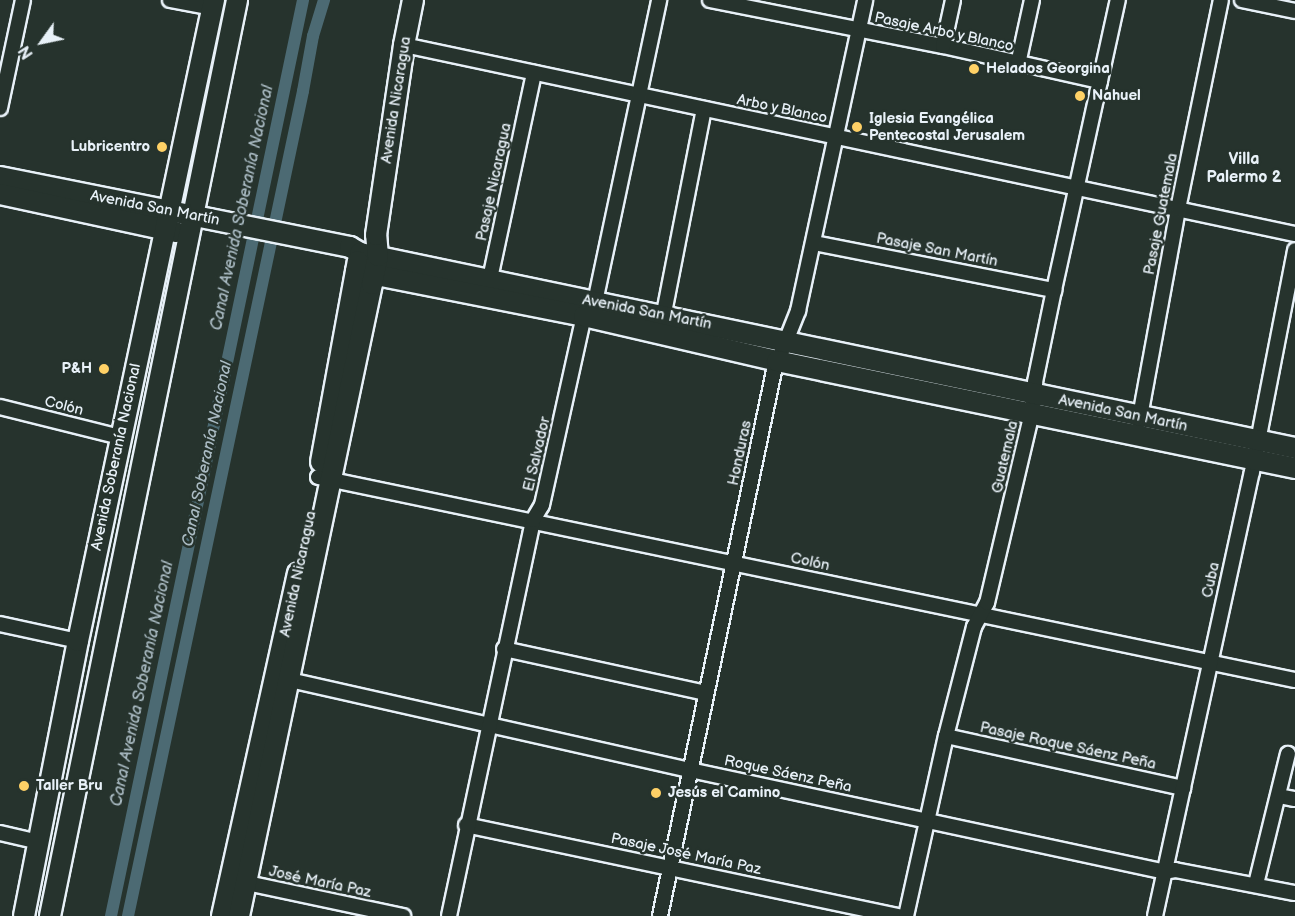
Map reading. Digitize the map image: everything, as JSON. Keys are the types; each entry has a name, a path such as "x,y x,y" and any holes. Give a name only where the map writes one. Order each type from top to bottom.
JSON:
{"main road":[{"name":"Avenida Soberanía Nacional","path":"50,916 147,444 187,235 237,0"},
{"name":"Avenida Nicaragua","path":"222,916 238,881 325,478 367,264 376,235 404,45 413,0"},
{"name":"Avenida Soberanía Nacional","path":"24,916 120,437 214,4"},
{"name":"Avenida San Martín","path":"0,177 350,247 367,264 661,325 777,361 1033,403"},
{"name":"Avenida San Martín","path":"0,194 187,235"},
{"name":"Avenida San Martín","path":"661,325 788,341 1033,403 1255,450 1295,468"},
{"name":"Avenida San Martín","path":"1255,450 1295,448"},
{"name":"Avenida Nicaragua","path":"238,881 239,916"}],"street":[{"path":"0,108 23,0"},
{"path":"170,0 214,4"},
{"name":"El Salvador","path":"449,916 487,725 533,520 542,505 590,309 659,0"},
{"name":"Pasaje Arbo y Blanco","path":"710,0 944,46 1100,81"},
{"name":"Honduras","path":"660,916 705,693 777,361 788,341 798,311 865,0"},
{"path":"944,46 953,0"},
{"path":"1018,64 1032,0"},
{"name":"Guatemala","path":"906,916 946,736 974,627 987,603 1033,403 1054,290 1118,0"},
{"name":"Pasaje Guatemala","path":"1138,426 1178,209 1221,0"},
{"path":"1242,0 1295,11"},
{"name":"Arbo y Blanco","path":"404,45 1295,234"},
{"name":"Pasaje Nicaragua","path":"488,289 534,73"},
{"path":"661,325 704,109"},
{"name":"Pasaje San Martín","path":"814,243 1054,290"},
{"name":"Cuba","path":"1155,916 1255,450 1295,250"},
{"name":"Colón","path":"0,407 120,437"},
{"name":"Colón","path":"325,478 1295,680"},
{"path":"0,624 78,641"},
{"path":"504,649 705,693"},
{"name":"Roque Sáenz Peña","path":"283,678 690,770 1165,872 1175,870 1295,893"},
{"name":"Pasaje Roque Sáenz Peña","path":"946,736 1183,788"},
{"path":"1256,884 1288,754"},
{"path":"1279,795 1295,799"},
{"name":"Pasaje José María Paz","path":"466,825 898,916"},
{"path":"0,833 39,842"},
{"name":"José María Paz","path":"238,881 403,916"}],"waterway":[{"name":"Canal Avenida Soberanía Nacional","path":"111,916 303,0"},
{"name":"Canal Soberanía Nacional","path":"128,916 313,36 324,0"}],"place":[{"name":"Helados Georgina","path":"974,69"},
{"name":"Nahuel","path":"1080,96"},
{"name":"Iglesia Evangélica Pentecostal Jerusalem","path":"857,127"},
{"name":"Lubricentro","path":"162,147"},
{"name":"P&H","path":"104,369"},
{"name":"Taller Bru","path":"24,786"},
{"name":"Jesús el Camino","path":"656,793"}],"district":[{"name":"Villa Palermo 2","path":"1244,169"}]}
